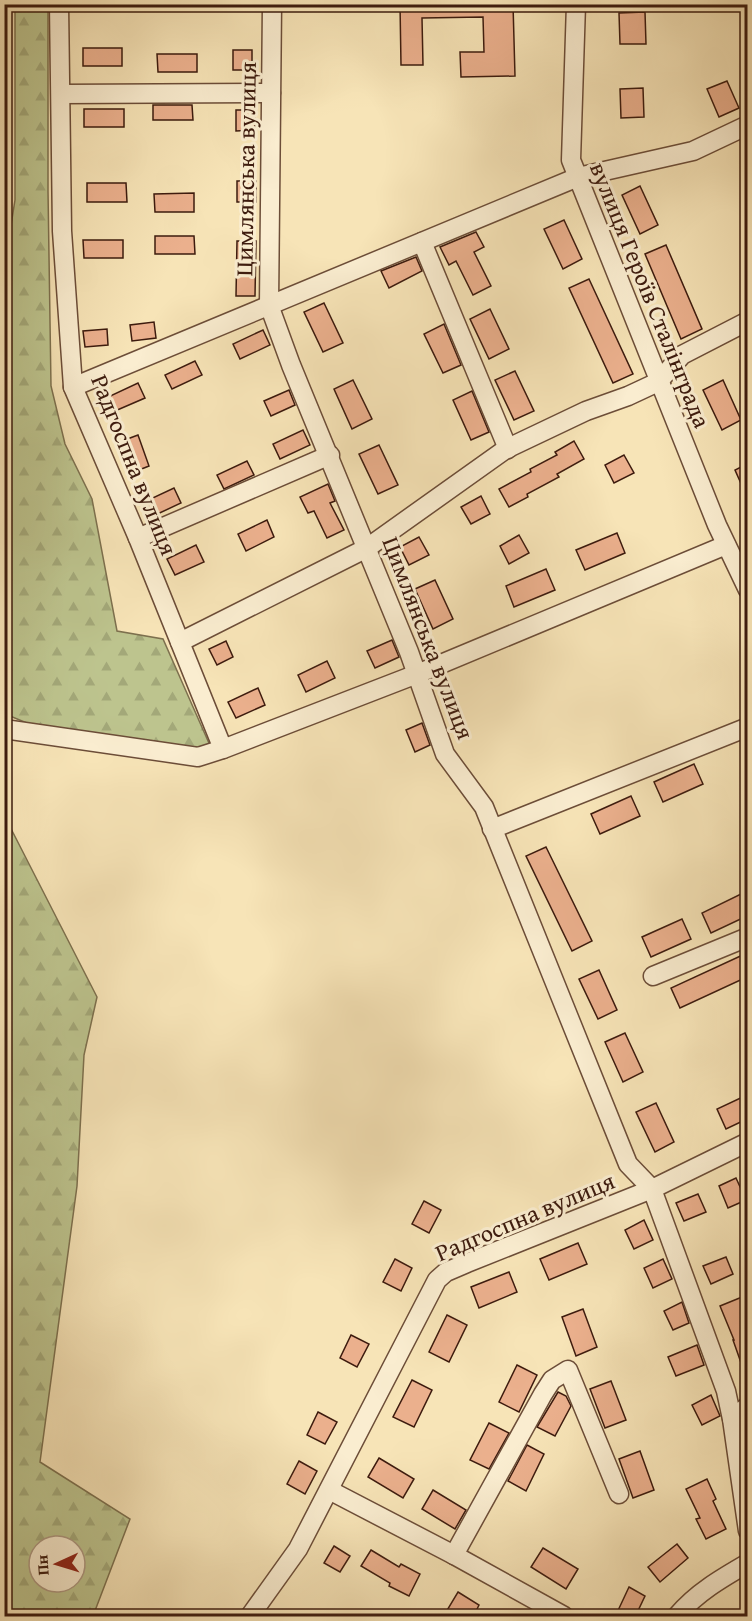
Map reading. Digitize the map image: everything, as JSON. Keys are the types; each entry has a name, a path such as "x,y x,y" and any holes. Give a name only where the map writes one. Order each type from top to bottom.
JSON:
{"street":[{"name":"Радгоспна вулиця","path":"59,4 62,231 73,387 138,538 223,750"},
{"name":"Цимлянська вулиця","path":"272,4 269,305 291,365 330,455 417,674 446,754 484,807 628,1164 652,1189 726,1391 747,1531"},
{"name":"вулиця Героїв Сталінграда","path":"576,4 571,160 658,382 747,590"},
{"path":"61,94 271,93"},
{"path":"73,387 578,177 693,151 747,126"},
{"path":"422,242 508,449"},
{"path":"180,642 367,548 508,449 586,411 658,382 682,356 747,321"},
{"path":"138,538 330,455"},
{"path":"4,729 198,757 223,750 417,674 726,544"},
{"path":"492,829 747,727"},
{"path":"653,976 747,937"},
{"name":"Радгоспна вулиця","path":"250,1617 298,1549 437,1280 446,1272 467,1263 652,1189 747,1142"},
{"path":"454,1555 543,1394 552,1380 568,1370 619,1494"},
{"path":"732,1419 747,1406"},
{"path":"329,1490 454,1555 554,1614"},
{"path":"677,1617 699,1594 747,1563"}],"green space":[{"path":"15,5 48,5 51,386 65,444 92,499 117,631 163,639 212,750 39,728 5,714 4,269 15,200"},
{"path":"4,815 97,997 84,1055 77,1186 40,1462 130,1519 93,1616 5,1616"}],"building":[{"path":"400,4 513,4 515,76 461,77 460,52 484,52 483,17 422,18 423,65 401,65"},
{"path":"645,12 646,44 620,44 619,13"},
{"path":"83,48 122,48 122,66 83,66"},
{"path":"233,50 252,50 252,70 233,70"},
{"path":"157,54 197,54 197,72 158,72"},
{"path":"727,81 739,108 719,117 707,89"},
{"path":"643,88 644,117 621,118 620,89"},
{"path":"153,105 192,105 193,120 153,120"},
{"path":"84,109 124,109 124,127 84,127"},
{"path":"236,110 255,110 255,130 236,131"},
{"path":"237,181 256,181 256,202 237,202"},
{"path":"87,183 126,183 127,202 87,202"},
{"path":"640,186 658,225 640,234 622,195"},
{"path":"194,193 194,212 155,212 154,194"},
{"path":"564,220 582,259 563,269 544,229"},
{"path":"476,232 484,247 474,252 491,286 473,295 456,261 449,265 440,247"},
{"path":"155,236 194,236 195,254 155,254"},
{"path":"83,240 123,240 123,258 84,258"},
{"path":"237,241 256,241 255,296 236,296"},
{"path":"666,245 702,329 681,339 645,254"},
{"path":"416,257 422,271 389,288 381,271"},
{"path":"589,279 633,374 613,383 569,288"},
{"path":"324,303 343,343 323,352 304,312"},
{"path":"490,309 509,349 489,359 470,319"},
{"path":"154,322 156,338 132,341 130,325"},
{"path":"444,324 461,365 443,373 424,334"},
{"path":"107,329 108,345 85,347 83,331"},
{"path":"263,330 270,345 240,359 233,344"},
{"path":"195,361 202,375 172,389 165,375"},
{"path":"515,371 534,411 514,420 495,380"},
{"path":"353,380 372,419 352,429 334,389"},
{"path":"723,380 741,420 722,430 703,390"},
{"path":"138,383 145,398 115,411 108,397"},
{"path":"289,390 295,405 271,416 264,401"},
{"path":"472,391 489,432 471,440 453,400"},
{"path":"303,430 310,445 280,459 273,444"},
{"path":"138,435 149,466 134,472 122,441"},
{"path":"574,441 584,459 557,474 559,477 527,494 528,497 509,507 499,489 531,472 530,469 557,455 555,452"},
{"path":"379,445 398,485 378,494 359,454"},
{"path":"624,455 634,473 614,483 605,465"},
{"path":"247,461 254,475 224,489 217,475"},
{"path":"747,464 747,497 735,470"},
{"path":"328,484 335,501 330,503 344,530 327,538 314,511 308,513 300,497"},
{"path":"174,488 181,503 151,517 144,502"},
{"path":"481,496 490,514 471,524 461,507"},
{"path":"267,520 274,537 246,551 238,534"},
{"path":"617,533 625,553 585,570 576,550"},
{"path":"519,535 529,553 509,564 500,546"},
{"path":"419,537 429,555 409,565 400,547"},
{"path":"196,545 204,562 175,575 167,559"},
{"path":"546,569 555,590 514,607 506,586"},
{"path":"435,580 453,619 433,629 415,589"},
{"path":"392,640 399,657 375,668 367,651"},
{"path":"226,641 233,657 217,665 209,649"},
{"path":"327,661 335,678 306,692 298,675"},
{"path":"258,688 265,705 236,718 228,702"},
{"path":"422,723 430,745 415,752 406,730"},
{"path":"694,764 703,784 663,802 654,782"},
{"path":"631,796 640,816 600,834 591,814"},
{"path":"546,847 592,941 572,951 526,856"},
{"path":"741,894 747,907 747,916 711,933 702,913"},
{"path":"682,919 691,939 651,957 642,937"},
{"path":"747,953 747,977 680,1008 671,988"},
{"path":"599,970 617,1010 598,1019 579,979"},
{"path":"625,1033 643,1072 623,1082 605,1042"},
{"path":"747,1095 747,1119 726,1129 717,1109"},
{"path":"656,1103 674,1142 655,1152 636,1112"},
{"path":"736,1178 746,1200 728,1208 719,1186"},
{"path":"698,1194 706,1212 684,1221 676,1203"},
{"path":"424,1201 441,1210 429,1233 412,1224"},
{"path":"644,1220 653,1240 634,1249 625,1230"},
{"path":"578,1243 587,1264 549,1280 540,1259"},
{"path":"726,1257 733,1274 711,1284 703,1266"},
{"path":"395,1259 412,1268 401,1291 383,1282"},
{"path":"663,1259 672,1279 653,1288 644,1268"},
{"path":"509,1272 517,1292 479,1308 471,1287"},
{"path":"742,1297 747,1309 746,1377 720,1306"},
{"path":"682,1302 689,1323 673,1330 664,1311"},
{"path":"583,1309 597,1347 576,1356 562,1317"},
{"path":"447,1315 467,1325 449,1362 429,1352"},
{"path":"351,1335 369,1344 357,1367 340,1358"},
{"path":"697,1345 704,1365 676,1376 668,1357"},
{"path":"517,1365 537,1375 519,1412 499,1402"},
{"path":"412,1380 432,1390 414,1427 393,1417"},
{"path":"611,1381 626,1420 605,1428 590,1389"},
{"path":"558,1392 566,1396 571,1406 555,1436 537,1427"},
{"path":"711,1395 720,1416 702,1425 692,1405"},
{"path":"318,1412 337,1422 325,1444 307,1435"},
{"path":"489,1423 509,1433 489,1469 470,1460"},
{"path":"527,1445 544,1454 526,1491 508,1481"},
{"path":"640,1451 654,1490 633,1498 619,1459"},
{"path":"379,1458 414,1479 403,1498 368,1477"},
{"path":"299,1461 317,1471 305,1494 287,1484"},
{"path":"707,1479 716,1499 713,1501 726,1529 706,1539 696,1519 700,1518 686,1489"},
{"path":"433,1490 466,1510 455,1529 422,1509"},
{"path":"677,1544 688,1558 660,1582 648,1567"},
{"path":"334,1546 350,1556 340,1572 324,1563"},
{"path":"543,1548 578,1569 566,1589 531,1567"},
{"path":"371,1550 399,1567 401,1564 420,1574 409,1596 389,1586 390,1583 361,1566"},
{"path":"629,1587 645,1596 635,1617 615,1617"},
{"path":"458,1592 479,1605 473,1617 443,1617"}]}
